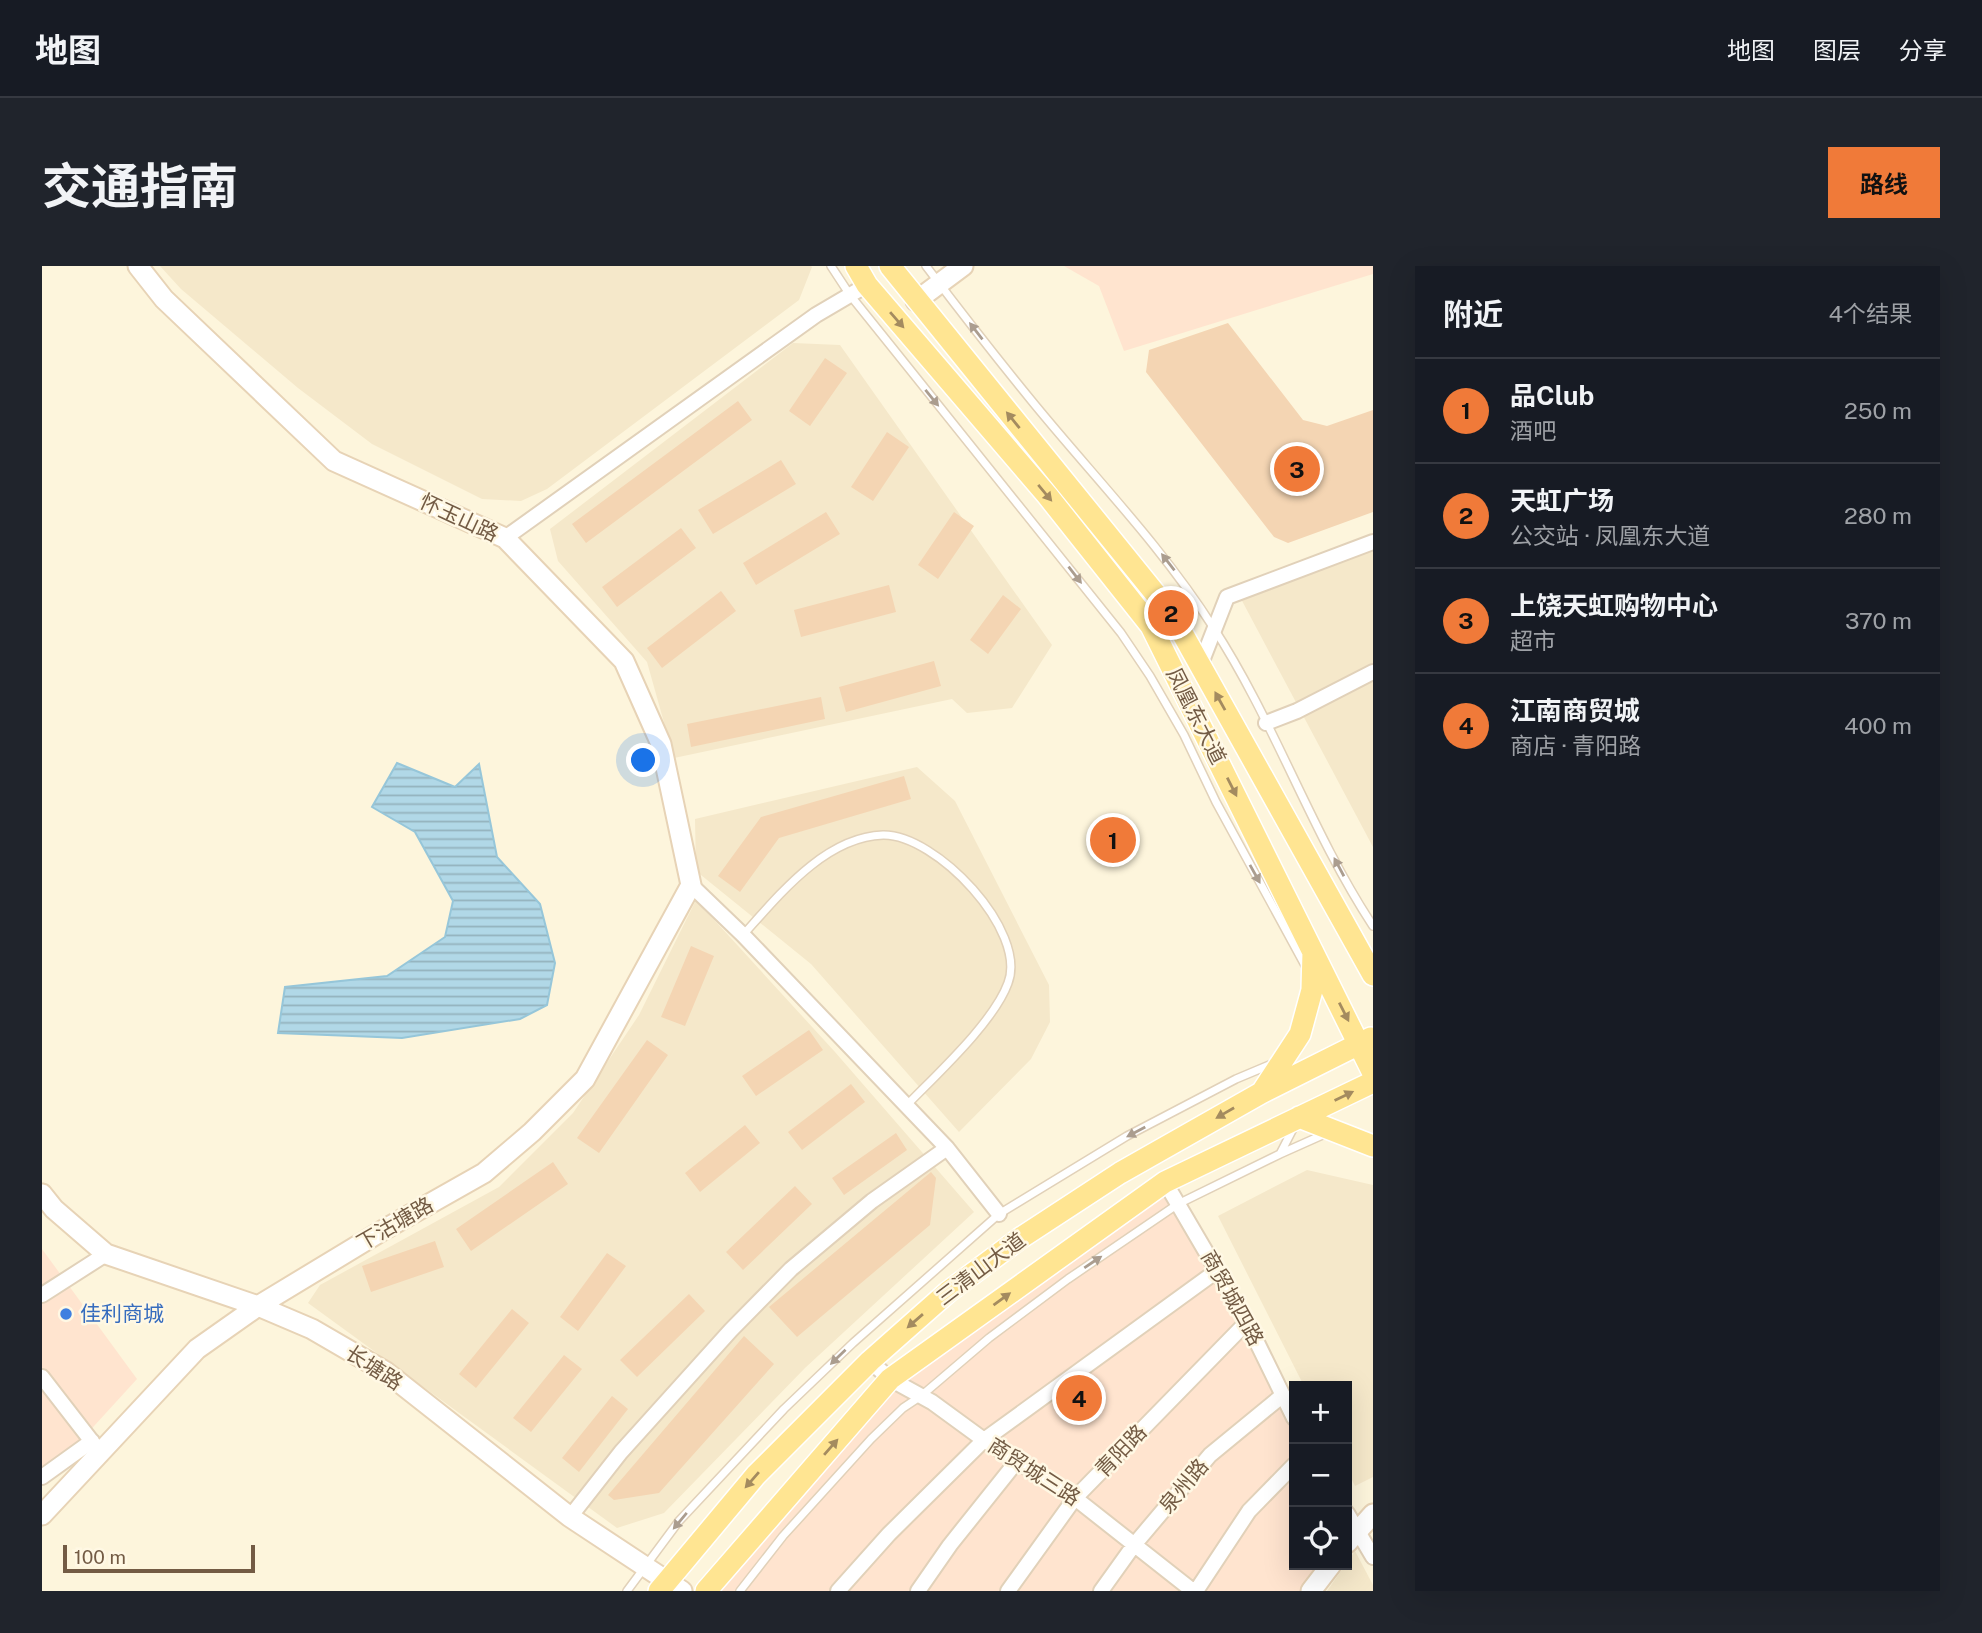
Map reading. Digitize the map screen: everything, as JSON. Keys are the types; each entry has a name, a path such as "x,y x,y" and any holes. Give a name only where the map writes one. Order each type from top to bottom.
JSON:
{"main road":[{"name":"凤凰东大道","path":"856,266 859,290 1047,495 1151,626 1313,949 1367,1041 1373,1073"},
{"name":"凤凰东大道","path":"890,266 1171,613 1373,975"},
{"path":"1346,926 1373,942"},
{"path":"1261,1093 1300,1034 1312,990 1313,949"},
{"name":"三清山大道","path":"669,1588 756,1475 870,1361 948,1292 1019,1238 1120,1173 1261,1093 1367,1041"},
{"name":"三清山大道","path":"706,1591 890,1379 1165,1182 1373,1082"},
{"path":"1299,1117 1373,1146"}],"street":[{"name":"怀玉山路","path":"138,266 164,299 334,461 505,538 624,661 661,744 691,885"},
{"path":"916,301 963,266"},
{"path":"505,538 816,314 859,290"},
{"path":"1200,666 1227,597 1373,542"},
{"path":"1266,723 1326,697 1373,672"},
{"path":"691,885 743,935 947,1148 999,1214"},
{"name":"下沽塘路","path":"42,1514 96,1447 197,1349 258,1307 385,1229 484,1173 532,1132 584,1079 691,885"},
{"path":"570,1517 621,1452 731,1330 791,1269 872,1200 947,1148"},
{"name":"商贸城四路","path":"1165,1182 1247,1322 1289,1408"},
{"name":"长塘路","path":"42,1194 54,1209 106,1254 258,1307 312,1329 386,1372 570,1517 645,1567 669,1588"},
{"path":"42,1295 106,1254"},
{"path":"838,1591 889,1534 984,1440 1218,1270"},
{"name":"青阳路","path":"1008,1591 1075,1498 1247,1322"},
{"name":"商贸城三路","path":"870,1361 890,1379 921,1396 1075,1498 1195,1591"},
{"path":"42,1477 96,1447 44,1382"},
{"name":"泉州路","path":"1101,1591 1134,1545 1210,1455 1283,1395"},
{"path":"918,1591 950,1545 1017,1461"},
{"path":"1195,1591 1249,1511 1289,1470"},
{"path":"1352,1528 1373,1514"},
{"path":"1352,1531 1373,1557"},
{"path":"1311,1591 1327,1570"}],"lane":[{"path":"831,266 859,290 1113,623 1150,676 1184,734 1216,802 1312,981"},
{"path":"926,266 1030,400 1169,563 1214,628 1373,926"},
{"path":"743,935 814,861 846,844 883,835 910,839 939,856 972,886 999,927 1012,961 1009,983 988,1017 906,1106"},
{"path":"626,1591 679,1521 784,1409 853,1343 999,1214 1127,1136 1236,1079 1284,1058"},
{"path":"1280,1154 1299,1117"},
{"path":"740,1591 783,1536 871,1439 903,1408 989,1338 1068,1279 1178,1204 1335,1130"}],"shaded area":[{"path":"160,266 812,267 799,300 547,489 521,501 482,499 372,444 298,388 181,289"},
{"path":"1064,266 1373,266 1373,274 1124,351 1099,286"},
{"path":"793,343 840,345 1052,645 1012,708 967,713 952,699 674,758 647,662 558,561 550,529"},
{"path":"1373,549 1373,847 1240,597"},
{"path":"917,767 955,801 1049,985 1050,1022 1031,1059 959,1132 811,964 696,871 695,819"},
{"path":"696,900 835,1052 974,1212 805,1368 664,1513 617,1528 308,1303 320,1285 499,1187 573,1113 639,1015"},
{"path":"1307,1170 1373,1185 1373,1477 1355,1486 1352,1480 1352,1381 1301,1381 1218,1216"},
{"path":"1165,1182 1289,1408 1289,1570 1336,1570 1321,1591 706,1591 890,1379"},
{"name":"佳利商城","path":"42,1249 137,1379 42,1483"},
{"path":"1355,1551 1373,1585 1373,1591 1327,1591 1342,1570 1352,1570 1352,1555"}],"water":[{"path":"397,763 455,787 479,764 497,857 540,904 555,963 547,1005 520,1019 402,1038 278,1033 285,987 387,976 445,937 453,901 415,832 372,807"}],"building":[{"path":"1228,323 1303,420 1327,426 1373,410 1373,512 1288,543 1274,537 1146,372 1149,350"},
{"path":"825,358 847,373 810,426 789,411"},
{"path":"738,401 752,420 586,543 572,524"},
{"path":"887,432 909,447 873,501 851,487"},
{"path":"781,460 796,484 713,534 698,510"},
{"path":"826,512 840,534 756,585 743,563"},
{"path":"954,512 974,526 938,579 918,565"},
{"path":"681,528 696,548 617,607 602,587"},
{"path":"889,585 896,612 801,637 794,610"},
{"path":"721,591 736,611 662,668 647,648"},
{"path":"1003,595 1021,609 988,654 970,640"},
{"path":"934,661 941,686 846,712 839,687"},
{"path":"821,697 825,719 691,747 687,724"},
{"path":"904,776 911,799 779,838 740,892 718,876 761,817"},
{"path":"691,946 714,956 685,1026 661,1017"},
{"path":"809,1030 823,1050 756,1096 742,1076"},
{"path":"647,1040 668,1055 599,1153 577,1138"},
{"path":"851,1084 865,1102 802,1150 788,1132"},
{"path":"745,1125 760,1143 700,1192 685,1173"},
{"path":"896,1133 907,1150 844,1195 832,1178"},
{"path":"553,1162 568,1184 471,1251 456,1229"},
{"path":"931,1172 936,1178 930,1225 797,1337 769,1307"},
{"path":"795,1186 812,1204 743,1270 726,1252"},
{"path":"435,1241 444,1267 371,1292 362,1266"},
{"path":"607,1253 626,1266 578,1331 560,1317"},
{"path":"689,1294 705,1311 637,1377 620,1360"},
{"path":"512,1309 529,1323 476,1388 459,1374"},
{"path":"744,1336 774,1364 659,1493 614,1500 608,1495"},
{"path":"564,1355 582,1369 531,1432 513,1418"},
{"path":"612,1396 628,1409 579,1472 562,1458"}],"place":[{"name":"上饶天虹购物中心","path":"1297,469"},
{"name":"天虹广场","path":"1171,613"},
{"name":"品Club","path":"1113,840"},
{"name":"佳利商城","path":"66,1314"},
{"name":"江南商贸城","path":"1079,1398"}]}
